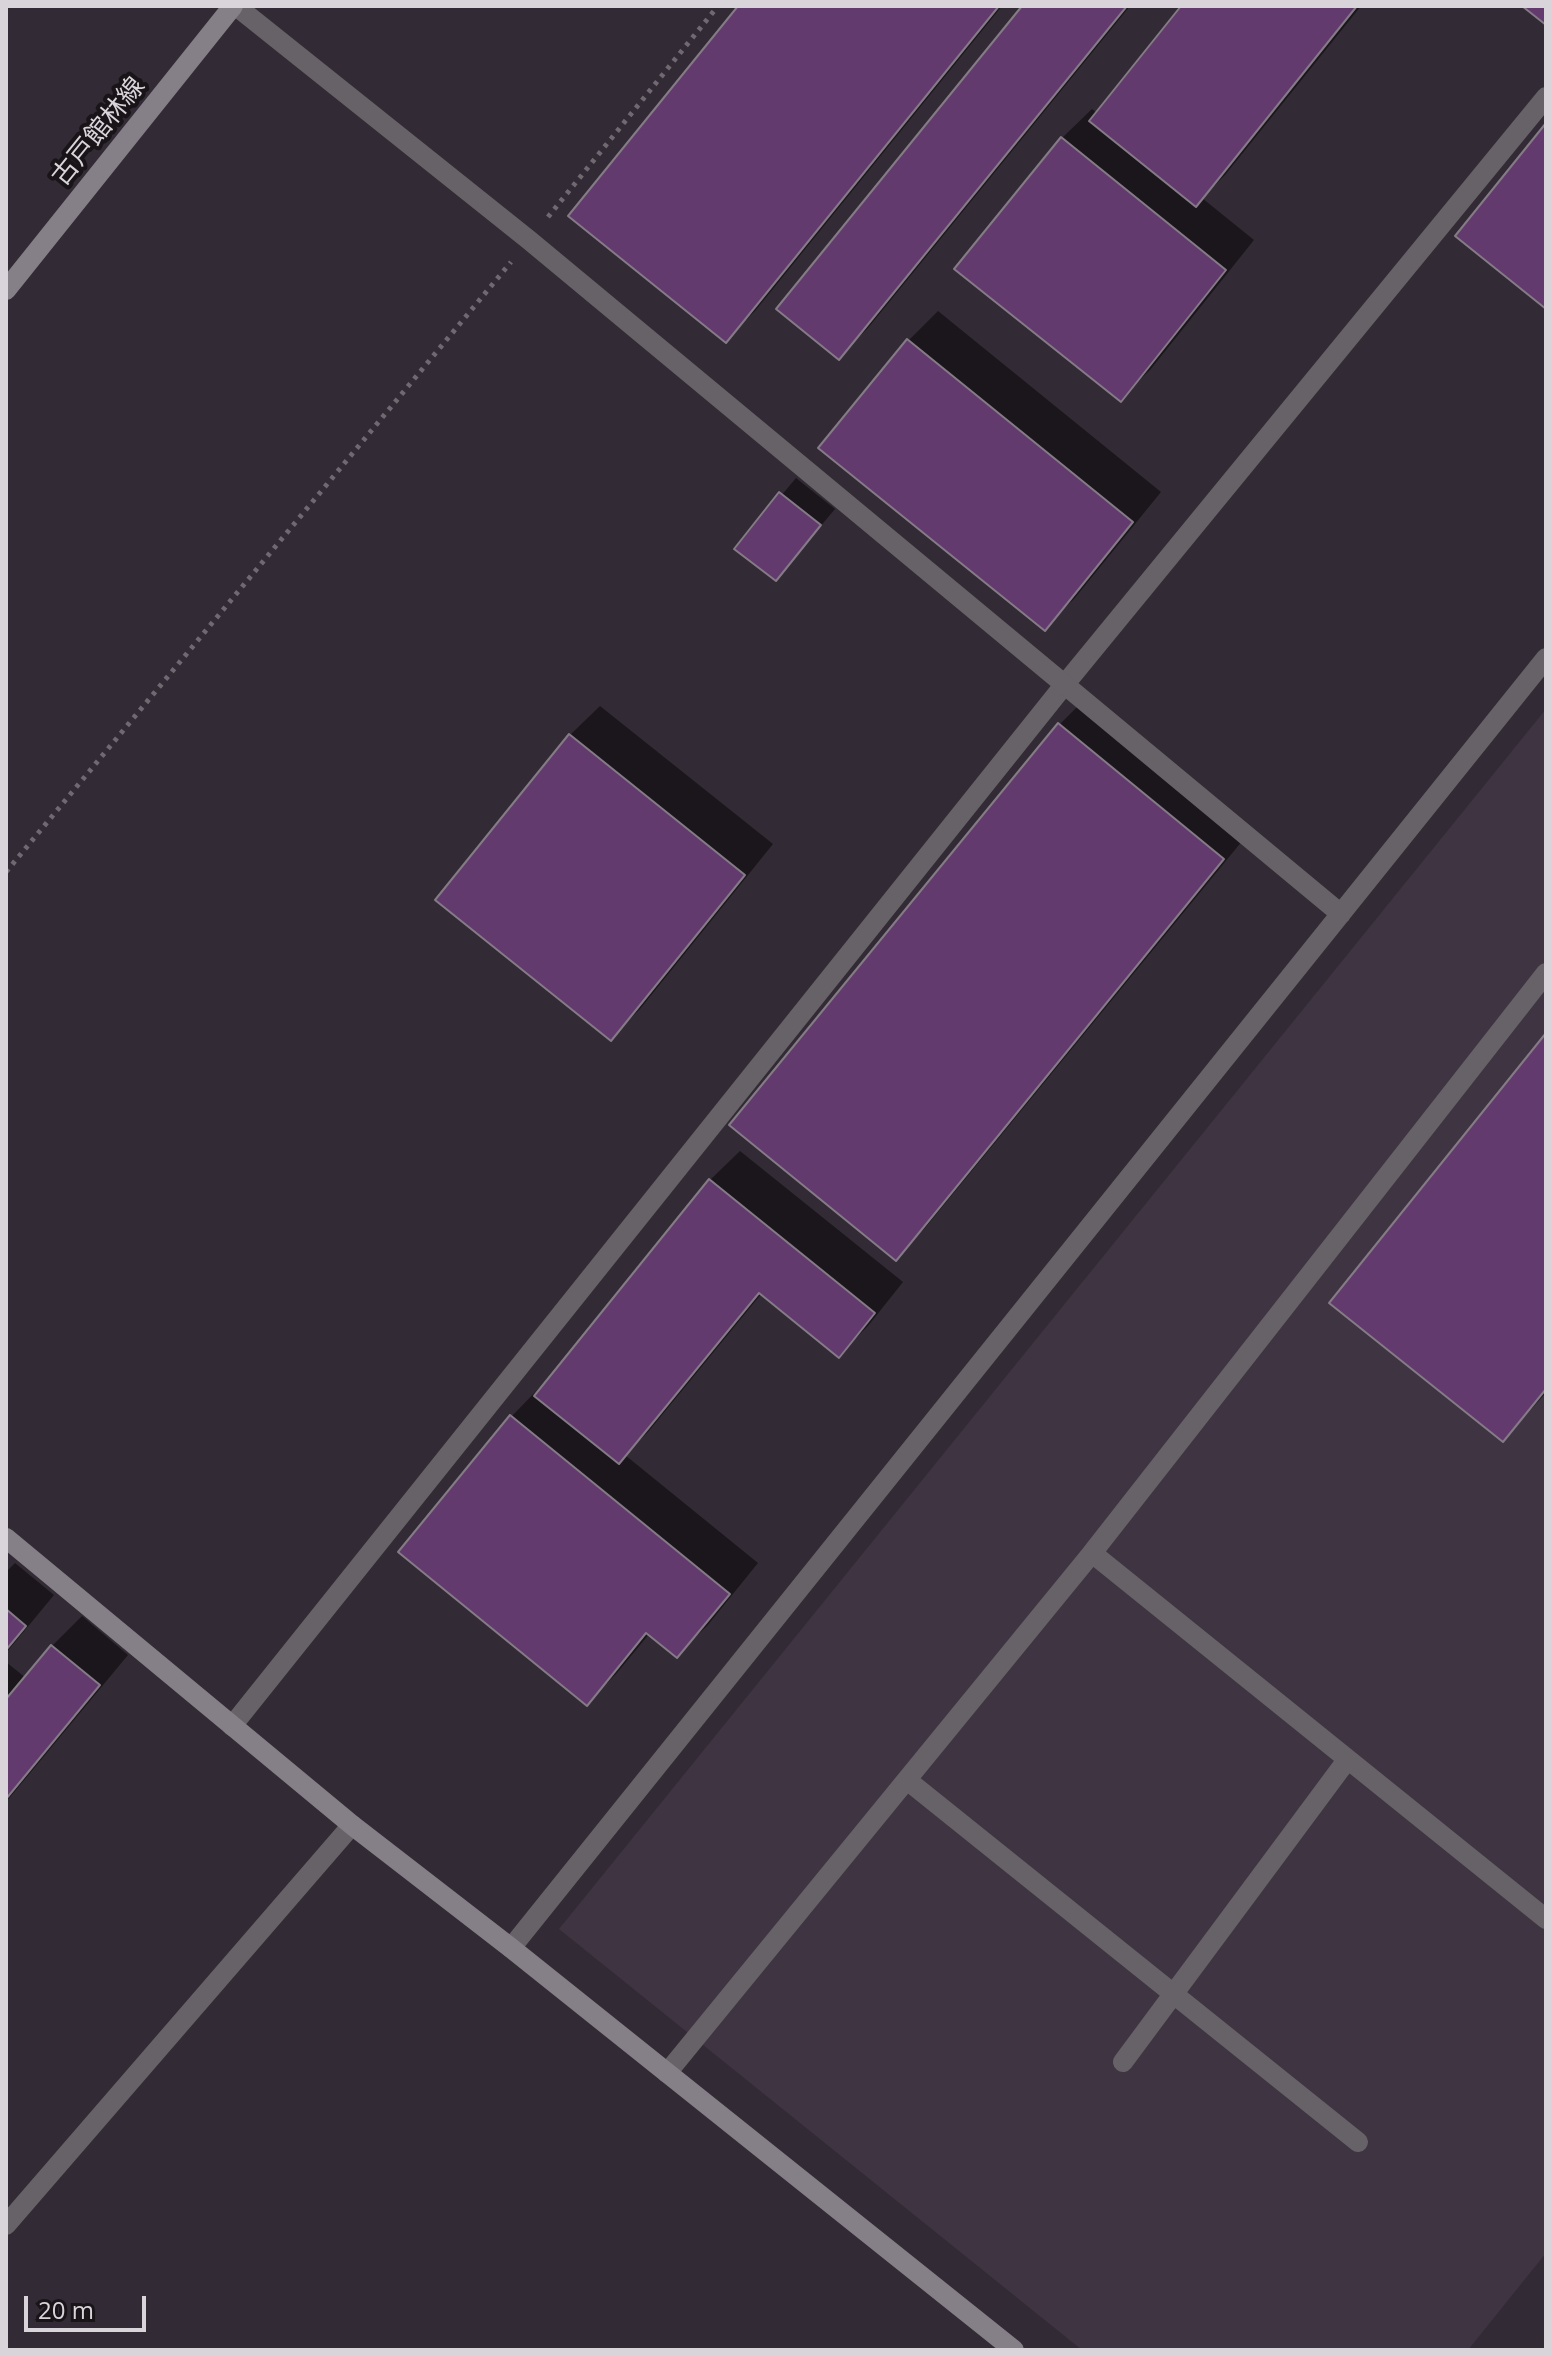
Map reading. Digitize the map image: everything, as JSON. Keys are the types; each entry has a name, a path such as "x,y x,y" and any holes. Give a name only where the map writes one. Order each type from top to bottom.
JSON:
{"street":[{"path":"235,6 529,240 1341,914"},
{"name":"古戸館林線","path":"6,290 235,6"},
{"path":"232,1726 1065,684 1546,97"},
{"path":"511,1948 1546,658"},
{"path":"667,2073 1092,1553 1546,973"},
{"path":"6,1538 352,1825 511,1948 1014,2350"},
{"path":"1092,1553 1546,1919"},
{"path":"1123,2062 1347,1760"},
{"path":"907,1780 1358,2142"},
{"path":"6,2225 352,1825"}],"path":[{"path":"6,872 529,240 718,6"}],"shaded area":[{"path":"1546,709 1546,2253 1468,2350 1082,2350 559,1929"}],"building":[{"path":"738,6 999,6 726,343 568,216"},
{"path":"1022,6 1127,6 839,360 776,309"},
{"path":"1181,6 1357,6 1196,207 1089,121"},
{"path":"1522,6 1546,6 1546,25"},
{"path":"1546,123 1546,309 1455,236"},
{"path":"1061,137 1226,270 1121,402 954,269"},
{"path":"907,339 1133,522 1045,631 818,448"},
{"path":"779,492 821,525 776,581 734,549"},
{"path":"1058,723 1224,859 896,1261 729,1125"},
{"path":"569,734 745,875 611,1041 435,900"},
{"path":"1546,1033 1546,1389 1503,1442 1329,1303"},
{"path":"709,1179 875,1313 839,1358 759,1293 619,1464 534,1396"},
{"path":"510,1415 730,1594 677,1658 646,1633 587,1706 398,1552"},
{"path":"6,1609 26,1626 6,1650"},
{"path":"51,1645 100,1685 6,1799 6,1699"}]}
